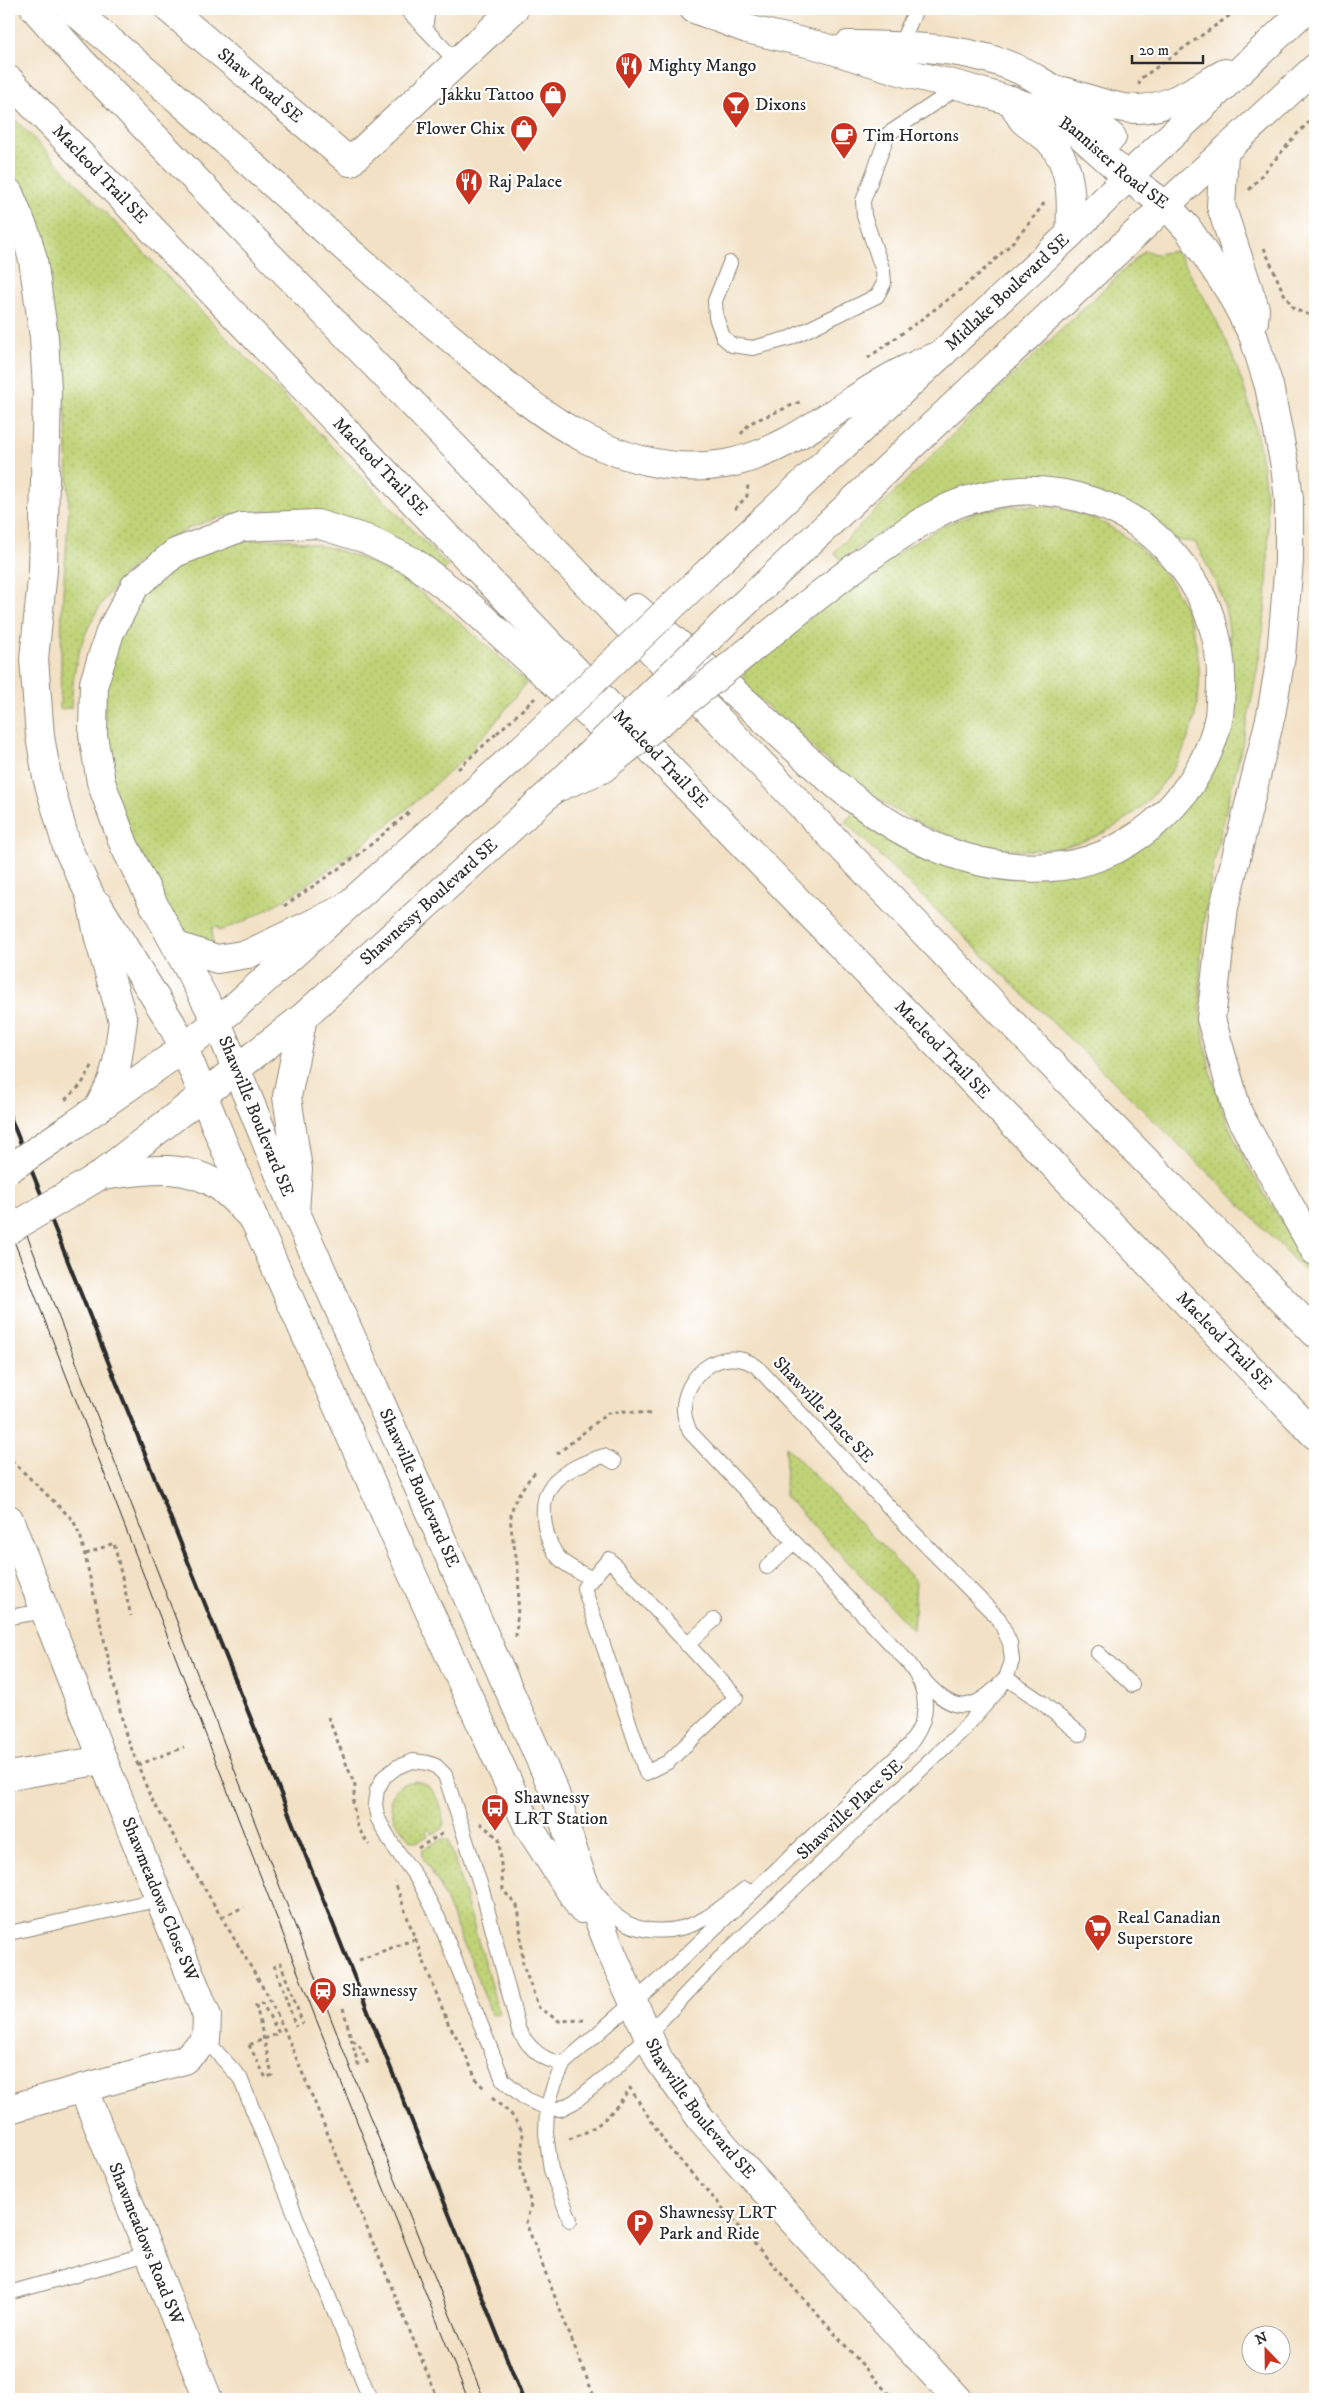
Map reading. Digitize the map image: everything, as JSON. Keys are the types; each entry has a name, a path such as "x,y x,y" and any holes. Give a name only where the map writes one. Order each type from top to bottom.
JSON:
{"main road":[{"path":"35,9 82,62 1092,1106 1315,1333"},
{"path":"71,9 120,48 368,270 490,371 572,431 627,457 677,466 723,464 747,459 801,434 893,376 942,354"},
{"name":"Shaw Road SE","path":"169,9 350,162 457,62"},
{"path":"457,62 514,9"},
{"name":"Bannister Road SE","path":"694,9 747,29 816,45 910,74 961,86 1044,111 1134,171"},
{"name":"Midlake Boulevard SE","path":"341,910 521,750 707,573 1070,234 1306,9"},
{"name":"Bannister Road SE","path":"816,45 938,48 992,61 1038,80 1099,126 1134,171 1188,229 1253,335"},
{"path":"1050,88 1129,108 1140,109 1168,103 1257,56"},
{"path":"1166,205 1315,68"},
{"name":"Macleod Trail SE","path":"9,80 665,764 1315,1435"},
{"path":"1011,100 1023,120 1047,138 1062,158 1069,184 1072,212 1070,234"},
{"path":"1224,153 1221,206 1255,309 1253,335 1269,386 1285,466 1289,521 1288,592 1281,656 1271,715 1224,907 1211,1019 1238,1113 1315,1251"},
{"path":"9,193 29,246 40,296 47,390 43,570 34,660 40,736 47,776 68,847 90,895 99,938 123,1020 117,1063 112,1081 99,1107"},
{"name":"Shawnessy Boulevard SE","path":"9,1230 99,1176 303,1017 554,789 741,607 1166,205"},
{"path":"496,489 729,688 845,794 917,838 964,857 1017,868 1064,866 1125,844 1145,832 1177,802 1203,762 1219,716 1222,671 1218,648 1206,604 1196,584 1170,549 1134,519 1114,508 1071,494 1049,490 1005,491 949,507 912,528 853,568 770,634 602,769 554,789"},
{"name":"Shawville Boulevard SE","path":"665,764 637,757 461,598 412,561 366,539 317,524 242,527 174,553 135,586 110,632 94,683 93,735 101,782 124,845 217,1022 295,1211 555,1793 579,1869 613,1956 660,2060 702,2119 735,2158 957,2399"},
{"name":"Shawville Boulevard SE","path":"90,895 105,914 184,1048 254,1220 404,1556 528,1826 613,1956"},
{"path":"177,946 216,959 248,954 341,910"},
{"path":"9,1169 184,1048 217,1022 341,910"},
{"path":"295,1211 298,1169 287,1096 303,1017"},
{"path":"99,1176 147,1170 182,1170 195,1173 221,1187 254,1220"},
{"name":"Shawmeadows Close SW","path":"9,1519 103,1760 162,1899 208,2016 206,2040"},
{"path":"9,1776 103,1760"},
{"path":"9,2109 184,2060 206,2040"},
{"name":"Shawmeadows Road SW","path":"84,2088 208,2399"}],"lane":[{"path":"406,9 457,62"},
{"path":"425,29 428,9"},
{"path":"900,46 916,9"},
{"path":"730,263 716,301 716,317 723,337 732,345 753,348 790,338 876,296 884,283 883,271 864,216 863,201 888,134 961,86"},
{"path":"9,228 29,246"},
{"name":"Shawville Place SE","path":"547,2108 560,2109 574,2102 615,2069 718,1960 962,1731 1006,1678 1010,1669 1012,1652 1007,1632 999,1619 907,1526 756,1366 748,1361 735,1358 709,1365 692,1382 687,1394 684,1412 690,1432 908,1662 914,1670 924,1693 923,1721 918,1734 909,1745 634,2002 564,2063"},
{"path":"592,1579 562,1560 546,1535 544,1508 551,1486 570,1471 589,1460 604,1456 614,1462"},
{"path":"767,1567 794,1542"},
{"path":"609,1559 687,1645 736,1696 668,1762 646,1773 584,1588 609,1559"},
{"path":"9,1617 46,1611"},
{"path":"687,1645 714,1620"},
{"path":"1098,1653 1132,1685"},
{"path":"908,1662 935,1693 956,1706 963,1707 980,1701 1006,1678 1040,1701 1080,1734"},
{"path":"547,2108 526,2099 503,2080 436,1913 419,1881 392,1844 378,1819 375,1804 377,1790 384,1777 397,1767 413,1762 428,1763 436,1766 445,1775 483,1893 519,2030 525,2041 538,2054 556,2063 564,2063 554,2085 547,2108 548,2158 570,2220"},
{"path":"579,1869 618,1918 634,1927 661,1930 684,1927 703,1920 794,1853"},
{"path":"9,1933 162,1899"},
{"path":"206,2040 240,2078 370,2399"},
{"path":"9,2293 151,2254"}],"path":[{"path":"1139,85 1140,79 1239,9"},
{"path":"1244,196 1296,135 1315,116"},
{"path":"867,359 956,292 999,255 1031,223 1048,197"},
{"path":"1264,247 1283,292 1294,309 1315,317"},
{"path":"741,440 741,432 750,423 771,416 811,396"},
{"path":"732,512 747,496 749,479"},
{"path":"456,770 497,733"},
{"path":"281,908 358,856 415,808"},
{"path":"9,1453 14,1463 73,1520 86,1554 123,1722 150,1796 175,1842 268,1996 285,2031 438,2399"},
{"path":"9,1467 14,1463"},
{"path":"86,1554 114,1544 131,1616"},
{"path":"328,1717 355,1786 353,1803 357,1826 372,1848"},
{"path":"138,1765 184,1747"},
{"path":"478,1822 488,1828 498,1839 504,1890 517,1906 524,1965 539,2008 559,2021 585,2020"},
{"path":"415,1849 449,1830"},
{"path":"392,1875 448,2022 460,2043 477,2081 496,2103 511,2114 524,2132 521,2168 531,2204 526,2223 595,2399"},
{"path":"222,1917 244,1907"},
{"path":"359,1960 415,1939"},
{"path":"280,1962 303,2024"},
{"path":"274,1965 296,2027"},
{"path":"264,2039 249,2045 266,2078 272,2075 264,2039 256,2005 262,2003 279,2033 264,2039"},
{"path":"343,2008 359,2068"},
{"path":"353,2040 360,2047 368,2064"},
{"path":"569,2139 589,2133 616,2108 630,2088 668,2147 893,2399"}],"green space":[{"path":"9,113 448,566 441,574 280,513 242,513 211,520 182,532 155,548 130,569 109,593 92,620 80,649 76,663 71,708 60,709 62,607 69,508 66,418 55,329 21,201 9,177"},
{"path":"1145,250 1155,254 1176,251 1208,304 1234,360 1251,411 1262,462 1267,513 1268,564 1265,615 1258,667 1248,718 1219,837 1206,906 1200,975 1201,1010 1205,1045 1212,1075 1232,1133 1260,1187 1312,1264 1304,1270 1226,1190 845,822 852,814 1045,877 1198,787 1231,644 1226,611 1219,589 1195,542 1173,540 1089,488 884,530 841,560 834,552 999,389"},
{"path":"1012,506 1047,506 1077,512 1102,522 1144,552 1163,572 1184,606 1196,644 1199,677 1196,709 1187,740 1173,769 1154,794 1130,816 1102,833 1071,845 1041,850 1010,850 965,841 921,824 893,809 865,791 839,770 742,683 745,672 768,651 863,577 907,547 942,526 978,512"},
{"path":"286,539 317,544 356,557 410,585 434,602 527,682 490,729 473,746 475,748 415,802 374,835 288,897 230,927 218,931 218,927 212,928 213,945 191,946 140,867 99,746 103,665 142,595 187,560 217,547 248,540"},
{"path":"786,1446 916,1582 913,1630 785,1496"},
{"path":"416,1781 423,1783 433,1791 444,1823 441,1830 432,1834 429,1829 426,1831 428,1836 417,1842 410,1840 394,1819 390,1803 394,1793 402,1784"},
{"path":"444,1838 449,1841 499,2013 492,2015 440,1886 422,1856 423,1849"}],"tram line":[{"path":"9,1189 353,2075 484,2399"},
{"path":"9,1228 316,2019 468,2399"}],"railway":[{"path":"9,1114 523,2399"}],"place":[{"name":"Mighty Mango","path":"629,90"},
{"name":"Jakku Tattoo","path":"553,119"},
{"name":"Dixons","path":"736,129"},
{"name":"Flower Chix","path":"524,153"},
{"name":"Tim Hortons","path":"844,160"},
{"name":"Raj Palace","path":"469,206"},
{"name":"Shawnessy LRT Station","path":"495,1832"},
{"name":"Real Canadian Superstore","path":"1098,1952"},
{"name":"Shawnessy","path":"323,2015"},
{"name":"Shawnessy LRT Park and Ride","path":"640,2247"}]}
